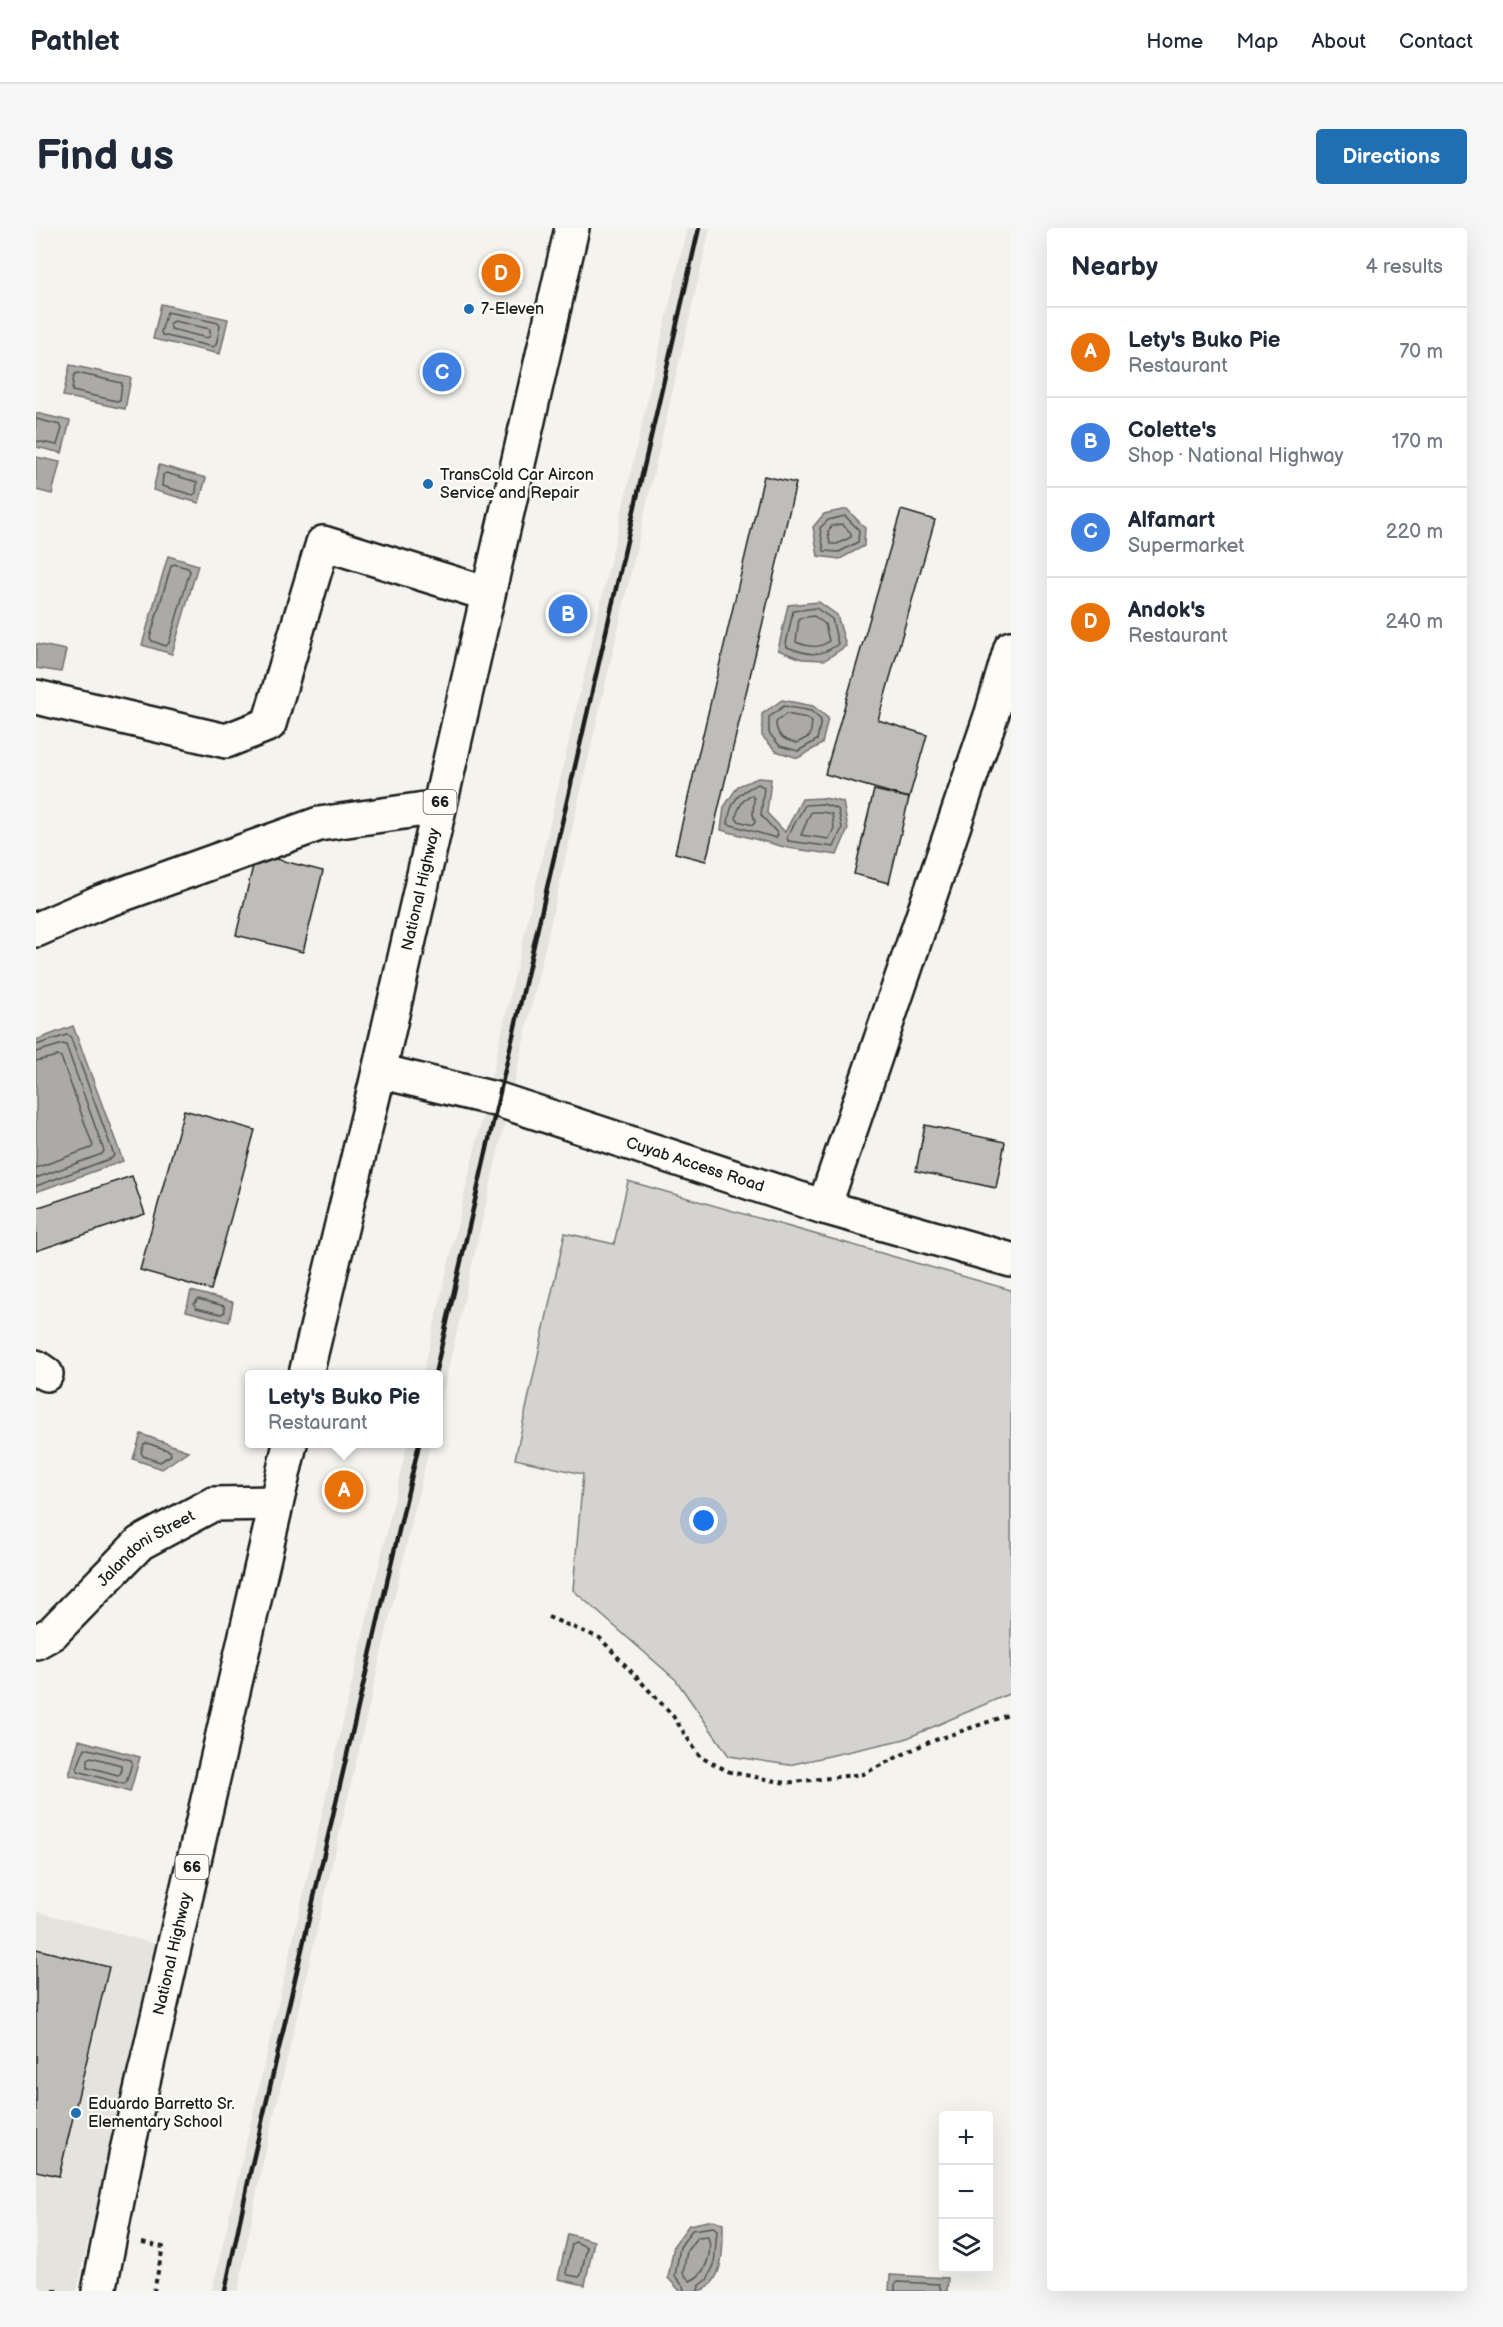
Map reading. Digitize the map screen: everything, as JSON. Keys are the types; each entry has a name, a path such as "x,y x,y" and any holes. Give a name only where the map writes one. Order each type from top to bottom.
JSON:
{"street":[{"name":"National Highway","path":"307,1370 379,1071 572,228"},
{"path":"36,697 226,741 269,724 323,543 488,594"},
{"path":"824,1207 992,713 1011,648"},
{"path":"36,930 98,903 320,824 439,807"},
{"name":"Cuyab Access Road","path":"379,1071 499,1100 824,1207 1011,1260"},
{"name":"National Highway","path":"99,2291 135,2117 289,1448"},
{"name":"Jalandoni Street","path":"36,1641 52,1633 140,1543 213,1503 276,1503"}],"path":[{"path":"548,1617 600,1638 673,1716 700,1757 730,1772 786,1783 863,1774 924,1744 1011,1714"},
{"path":"111,2236 163,2247 154,2291"}],"shaded area":[{"path":"687,228 710,228 443,1392 443,1370 424,1370"},
{"path":"628,1181 1011,1290 1011,1693 905,1739 789,1765 729,1756 676,1680 573,1590 583,1474 515,1459 565,1233 614,1244"},
{"path":"406,1448 429,1448 260,2175 238,2291 212,2291"},
{"name":"Eduardo Barretto Sr. Elementary School","path":"36,1911 155,1944 77,2291 36,2291"}],"water":[{"path":"161,304 228,319 220,354 153,339"},
{"path":"70,365 131,378 125,409 63,396"},
{"path":"36,413 70,421 62,453 36,447"},
{"path":"36,457 60,462 52,494 36,490"},
{"path":"159,465 206,478 199,503 153,490"},
{"path":"847,509 865,528 864,546 840,559 818,556 813,527 824,514"},
{"path":"168,556 198,565 172,654 142,645"},
{"path":"819,602 837,615 846,646 825,660 802,659 778,650 788,605"},
{"path":"36,644 66,650 61,672 36,668"},
{"path":"782,700 813,706 828,718 822,744 798,758 776,751 762,736 762,714"},
{"path":"758,778 771,779 767,813 785,832 802,799 824,798 843,802 848,829 837,855 788,848 721,830 724,807 738,786"},
{"path":"73,1026 123,1161 36,1192 36,1040"},
{"path":"191,1291 233,1302 229,1322 186,1311"},
{"path":"141,1434 188,1451 162,1469 133,1459"},
{"path":"79,1740 140,1757 130,1792 69,1775"},
{"path":"713,2220 723,2224 721,2263 714,2281 699,2291 680,2291 668,2278 674,2245 689,2225"},
{"path":"568,2234 594,2241 585,2285 558,2279"},
{"path":"890,2275 948,2278 947,2291 889,2291"}],"building":[{"path":"764,476 796,483 706,861 675,853"},
{"path":"901,510 935,520 878,720 927,735 909,798 825,774"},
{"path":"874,790 909,798 889,883 854,874"},
{"path":"256,854 323,871 303,952 236,935"},
{"path":"184,1110 255,1130 211,1290 140,1270"},
{"path":"925,1125 1005,1142 996,1188 916,1171"},
{"path":"132,1176 145,1214 36,1251 36,1208"},
{"path":"36,1949 109,1967 59,2176 36,2171"}],"railway":[{"path":"436,1370 699,228"},
{"path":"225,2291 250,2173 418,1448"}],"place":[{"name":"Andok's","path":"501,273"},
{"name":"7-Eleven","path":"469,309"},
{"name":"Alfamart","path":"442,372"},
{"name":"TransCold Car Aircon Service and Repair","path":"428,484"},
{"name":"Colette's","path":"568,614"},
{"name":"Lety's Buko Pie","path":"344,1490"},
{"name":"Eduardo Barretto Sr. Elementary School","path":"76,2113"}]}
